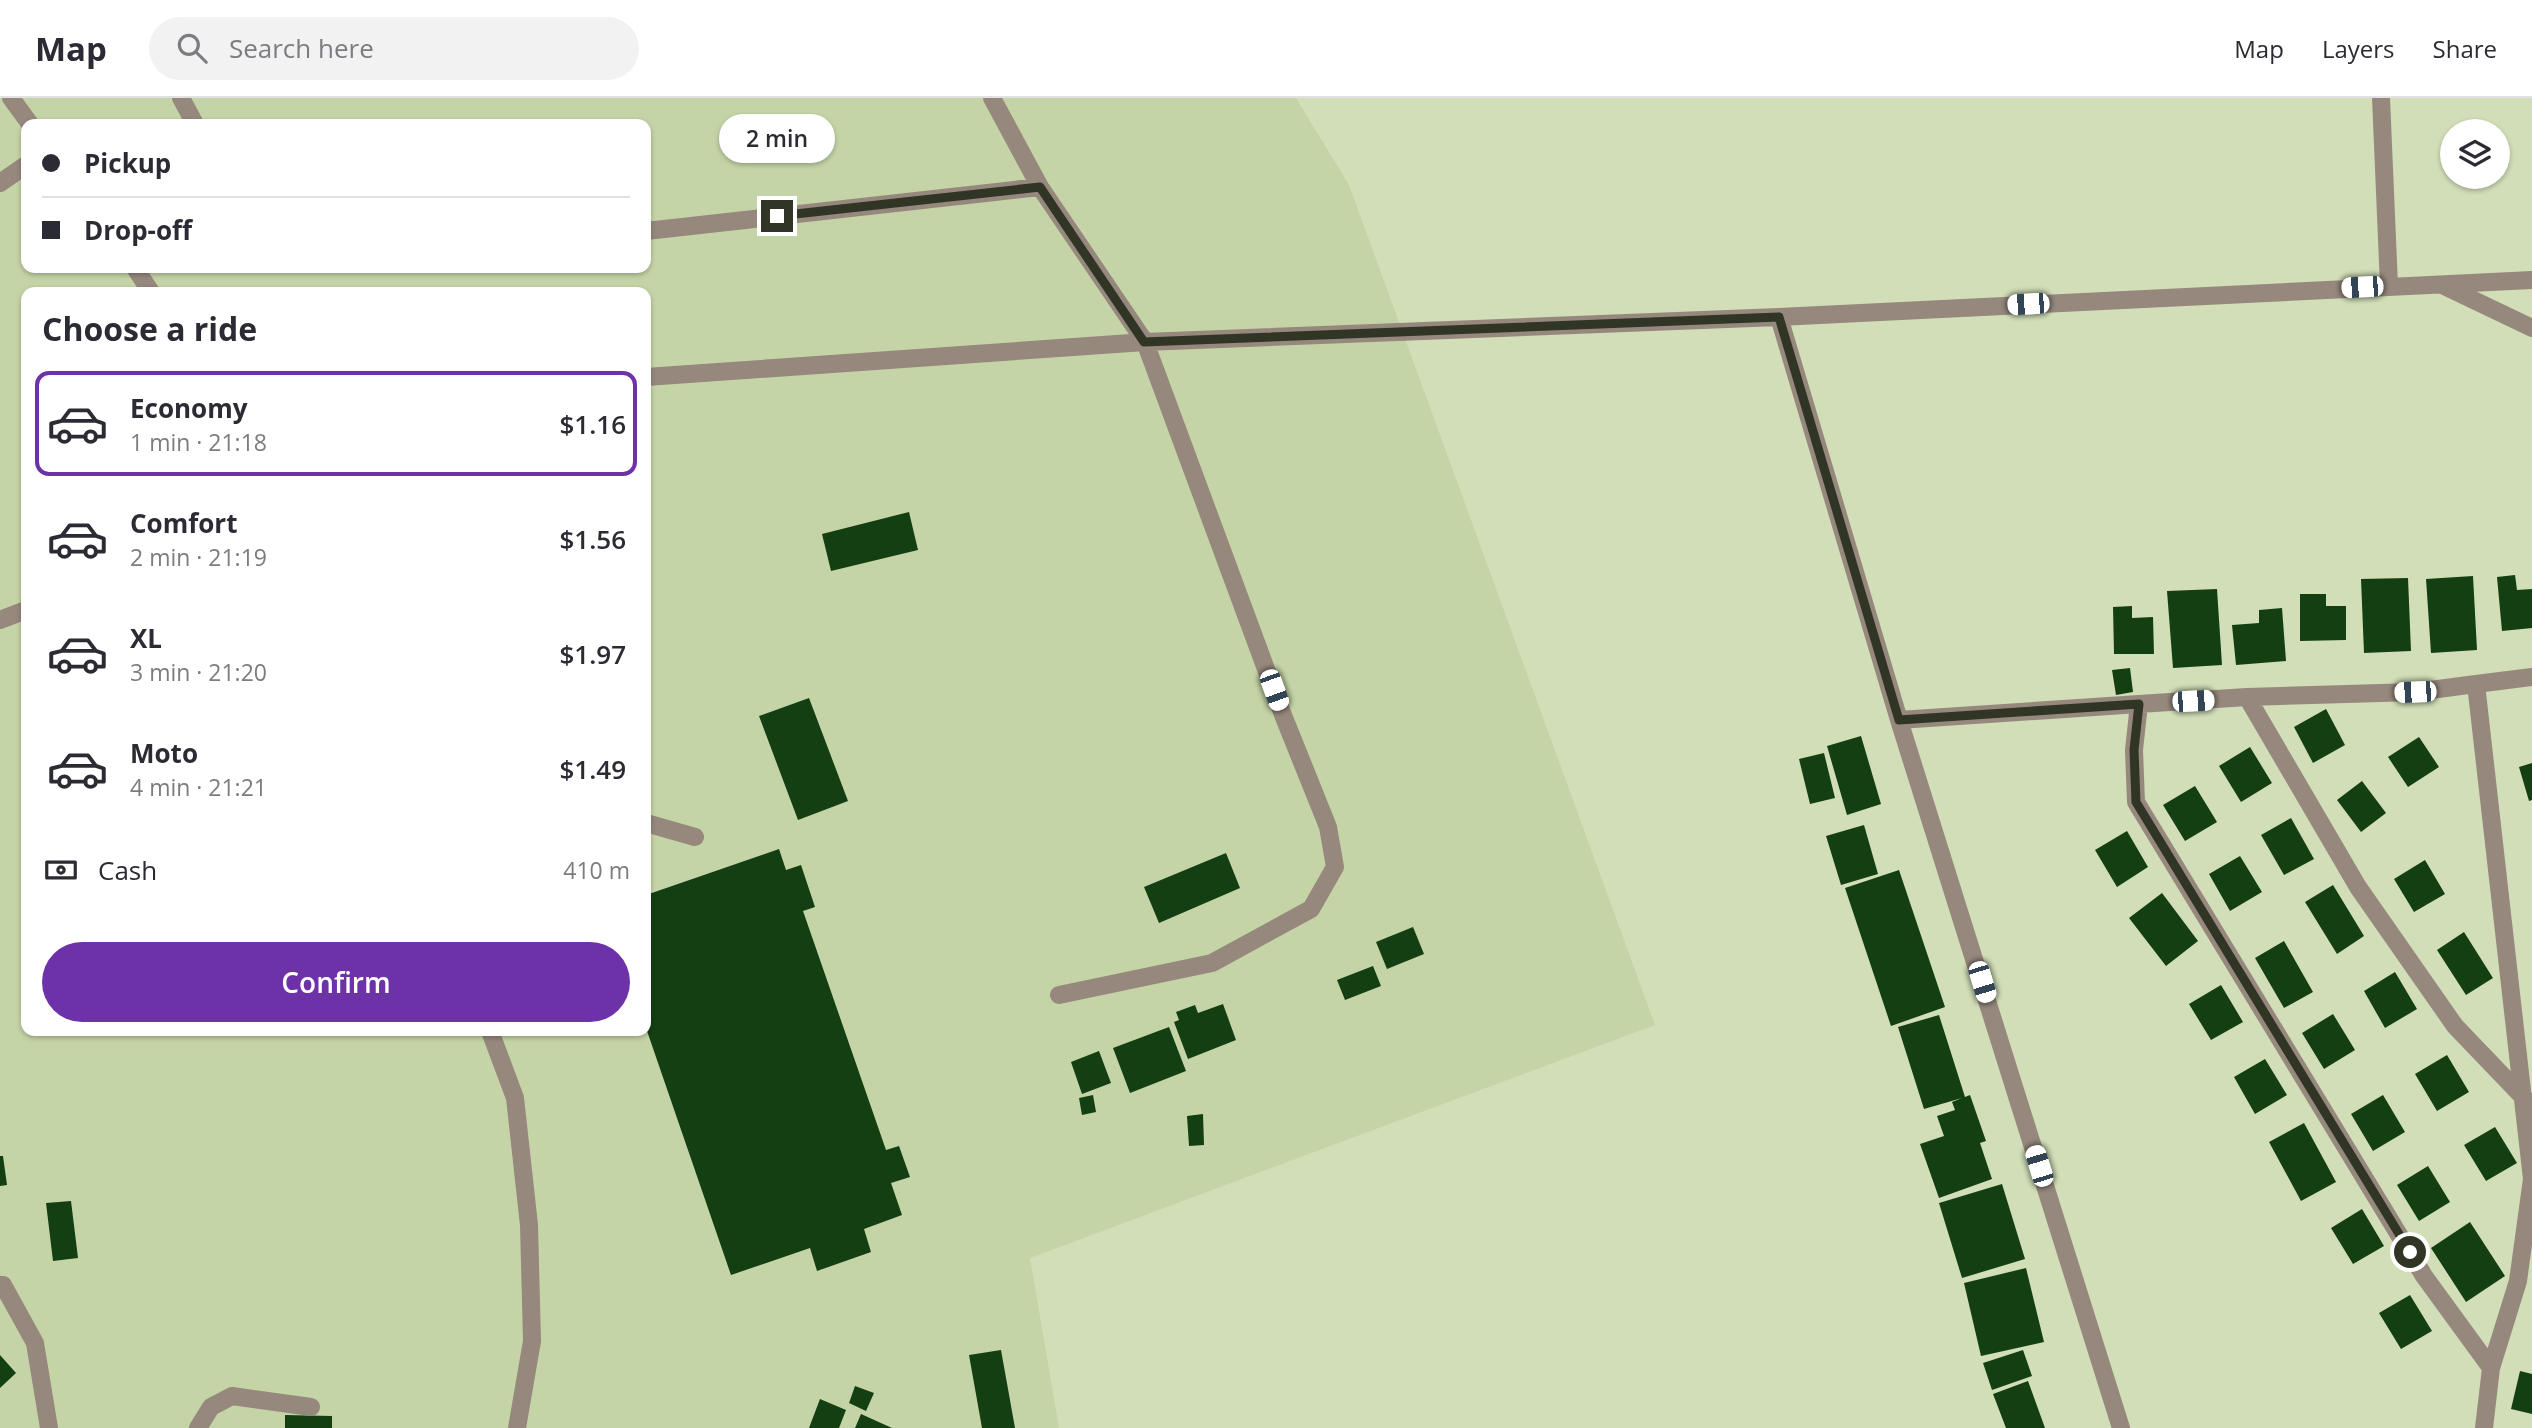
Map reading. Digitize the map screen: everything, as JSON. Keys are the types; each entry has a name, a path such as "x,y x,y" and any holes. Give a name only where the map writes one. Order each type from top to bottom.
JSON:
{"street":[{"path":"11,98 26,119"},
{"path":"181,98 192,119"},
{"path":"992,98 1040,187 1144,342 1283,715 1328,827 1335,867 1311,909 1212,963 1059,995"},
{"path":"2381,98 2389,286"},
{"path":"0,183 21,168"},
{"path":"651,230 1040,187"},
{"path":"651,377 1144,342 1779,317 2532,280"},
{"path":"2439,283 2532,328"},
{"path":"1779,317 1899,720 2122,1428"},
{"path":"0,620 21,612"},
{"path":"1899,720 2247,697 2415,692 2532,677"},
{"path":"2476,684 2525,1098 2532,1179 2518,1281 2491,1368 2484,1428"},
{"path":"2247,697 2358,887 2455,1026 2525,1098"},
{"path":"2139,704 2134,750 2136,802 2424,1276 2491,1368"},
{"path":"651,824 695,837"},
{"path":"492,1036 515,1098 529,1225 532,1341 518,1428"},
{"path":"0,1286 3,1285 35,1343 49,1428"},
{"path":"198,1428 211,1407 232,1396 311,1406"}],"shaded area":[{"path":"0,98 1296,98 1349,185 1655,1025 1030,1258 1059,1428 0,1428"}],"building":[{"path":"909,512 918,550 831,571 822,534"},
{"path":"2515,575 2517,590 2532,589 2532,628 2502,631 2497,577"},
{"path":"2473,576 2477,650 2431,653 2426,579"},
{"path":"2408,578 2411,651 2364,653 2361,579"},
{"path":"2217,589 2222,665 2173,668 2167,591"},
{"path":"2300,594 2326,594 2326,606 2346,606 2346,640 2300,641"},
{"path":"2132,606 2132,618 2153,617 2154,654 2114,654 2113,607"},
{"path":"2282,608 2286,661 2236,665 2232,625 2259,623 2259,610"},
{"path":"2130,668 2133,692 2116,695 2112,670"},
{"path":"809,698 848,801 798,820 759,716"},
{"path":"2326,709 2345,745 2313,763 2294,727"},
{"path":"1861,736 1881,804 1847,815 1827,746"},
{"path":"2419,737 2439,767 2408,787 2388,757"},
{"path":"2250,747 2272,783 2241,802 2219,766"},
{"path":"1824,753 1835,798 1810,804 1799,759"},
{"path":"2532,763 2532,800 2529,801 2519,767"},
{"path":"2362,781 2386,813 2361,832 2337,800"},
{"path":"2195,786 2217,822 2185,841 2163,805"},
{"path":"2291,818 2314,859 2284,875 2261,835"},
{"path":"1864,825 1878,874 1841,885 1826,836"},
{"path":"2127,831 2148,867 2117,887 2095,850"},
{"path":"779,849 786,870 801,865 815,907 803,911 886,1150 899,1146 910,1177 891,1183 902,1215 864,1229 871,1252 817,1271 810,1248 731,1275 649,1036 651,1036 651,893"},
{"path":"1226,853 1240,888 1159,923 1144,887"},
{"path":"2240,856 2262,892 2230,911 2209,874"},
{"path":"2425,860 2445,894 2414,912 2394,879"},
{"path":"1899,870 1945,1007 1891,1026 1845,888"},
{"path":"2333,885 2364,936 2337,954 2305,902"},
{"path":"2162,893 2198,941 2166,966 2129,918"},
{"path":"1413,927 1424,954 1387,969 1376,942"},
{"path":"2464,932 2493,978 2466,995 2437,950"},
{"path":"2284,941 2313,992 2284,1008 2255,958"},
{"path":"1373,966 1381,986 1345,1000 1337,980"},
{"path":"2395,972 2417,1009 2385,1028 2364,991"},
{"path":"2221,985 2243,1022 2211,1040 2189,1004"},
{"path":"1223,1004 1236,1040 1188,1059 1174,1022 1179,1020 1176,1012 1195,1005 1198,1013"},
{"path":"2333,1014 2355,1050 2324,1069 2302,1033"},
{"path":"1939,1015 1965,1097 1970,1095 1986,1141 1980,1143 1992,1179 1939,1198 1920,1144 1944,1136 1937,1116 1955,1110 1952,1102 1962,1098 1924,1109 1898,1027"},
{"path":"1169,1027 1186,1071 1130,1093 1113,1048"},
{"path":"1099,1051 1111,1083 1082,1094 1071,1062"},
{"path":"2447,1055 2469,1092 2437,1111 2415,1074"},
{"path":"2265,1059 2287,1095 2255,1114 2234,1077"},
{"path":"1093,1095 1096,1112 1082,1115 1079,1098"},
{"path":"2383,1095 2405,1132 2373,1151 2351,1114"},
{"path":"1203,1114 1204,1145 1189,1146 1187,1116"},
{"path":"2304,1123 2336,1182 2301,1201 2269,1142"},
{"path":"2495,1127 2517,1163 2486,1181 2464,1145"},
{"path":"0,1156 3,1156 7,1185 0,1186"},
{"path":"2428,1166 2450,1202 2419,1221 2397,1185"},
{"path":"2002,1184 2025,1259 1962,1278 1939,1203"},
{"path":"71,1201 78,1258 53,1261 46,1203"},
{"path":"2362,1209 2384,1246 2353,1264 2331,1228"},
{"path":"2470,1222 2505,1276 2466,1302 2431,1248"},
{"path":"2026,1268 2044,1342 1981,1356 1964,1283"},
{"path":"2410,1295 2432,1331 2401,1349 2379,1313"},
{"path":"1001,1350 1015,1428 982,1428 969,1355"},
{"path":"2023,1350 2032,1376 1992,1390 1983,1363"},
{"path":"0,1355 16,1373 0,1388"},
{"path":"2520,1371 2532,1374 2532,1414 2511,1409"},
{"path":"2028,1381 2045,1428 2006,1428 1993,1394"},
{"path":"855,1386 874,1393 866,1411 849,1403"},
{"path":"820,1399 846,1410 839,1428 809,1428"},
{"path":"861,1414 892,1428 855,1428"},
{"path":"285,1415 332,1416 332,1428 285,1428"}],"route":[{"path":"777,216 1040,187 1144,342 1779,317 1899,720 2139,704 2134,750 2136,802 2410,1252"}]}
